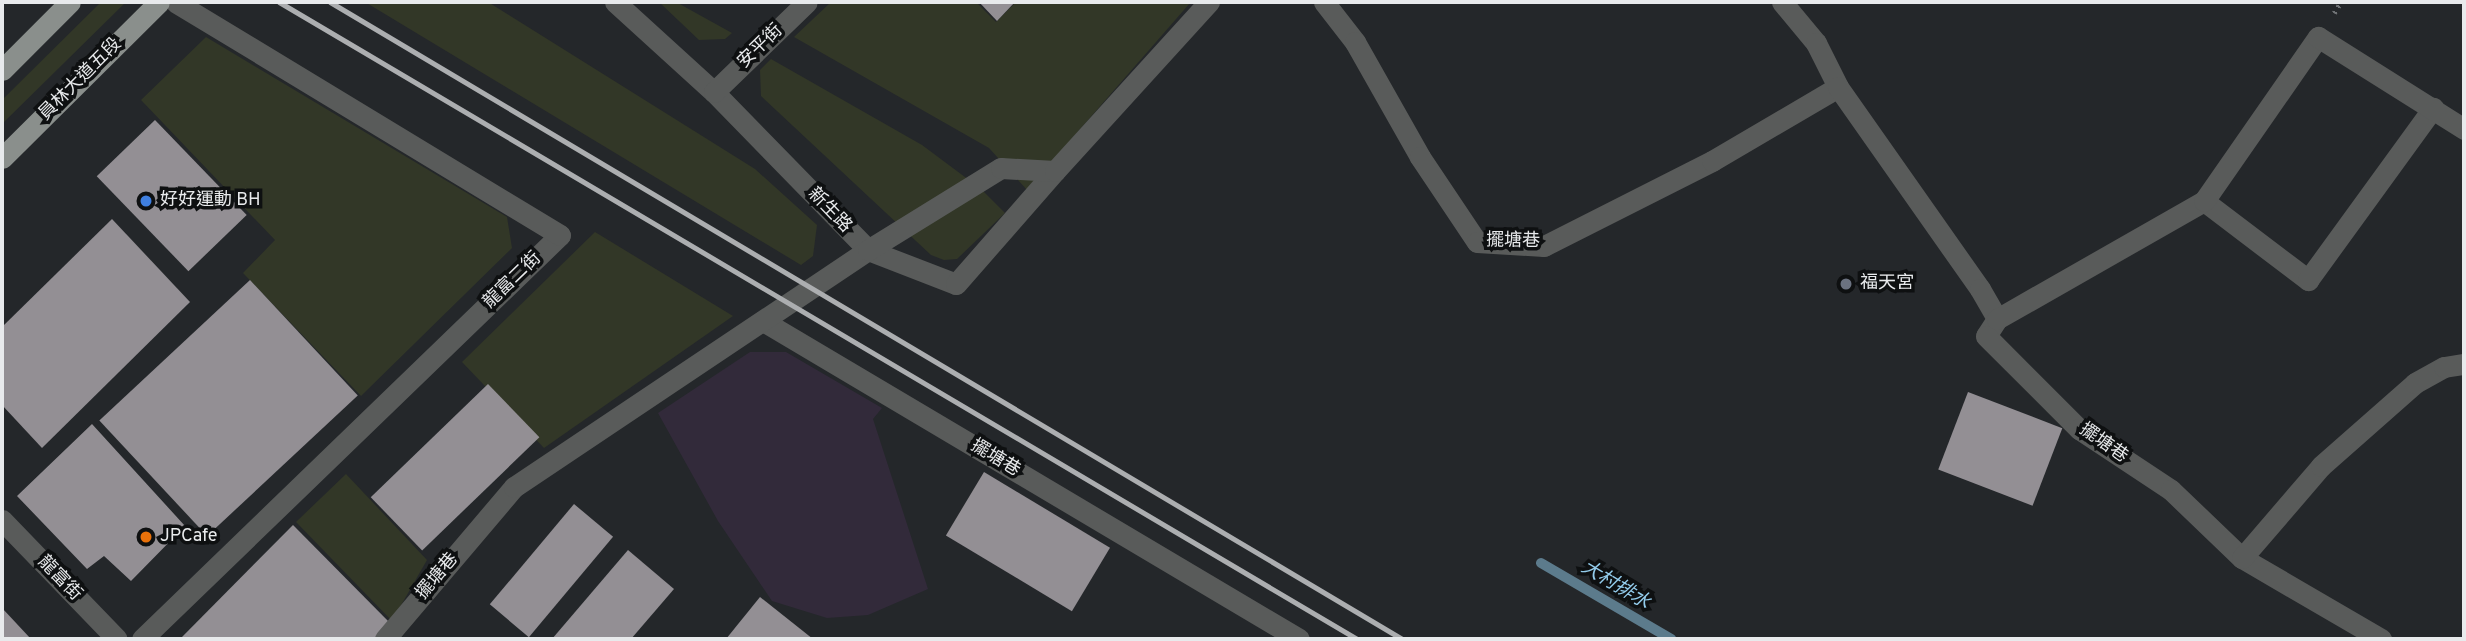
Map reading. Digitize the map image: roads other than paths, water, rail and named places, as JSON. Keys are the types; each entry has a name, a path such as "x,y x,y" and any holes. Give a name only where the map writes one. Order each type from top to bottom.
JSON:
{"main road":[{"path":"2,71 70,2"},
{"name":"員林大道五段","path":"2,158 159,2"}],"street":[{"name":"龍富二街","path":"142,639 560,234 176,2"},
{"name":"新生路","path":"615,2 714,93 868,250 956,284 1055,171"},
{"name":"安平街","path":"714,93 807,2"},
{"path":"1055,171 1209,2"},
{"name":"擺塘巷","path":"1324,2 1355,42 1420,157 1477,242 1544,246 1712,161 1838,87"},
{"path":"1782,2 1816,43 1838,87 1980,289 1997,319 2204,201 2318,37 2464,129"},
{"path":"2204,201 2308,280 2433,108"},
{"name":"擺塘巷","path":"385,639 514,487 678,374 868,250 1001,168 1055,171"},
{"name":"擺塘巷","path":"1997,319 1986,336 2079,429 2171,490 2242,558 2381,639"},
{"name":"擺塘巷","path":"763,321 1298,639"},
{"path":"2242,558 2321,466 2415,383 2444,367 2464,364"},
{"name":"龍富街","path":"2,520 117,639"}],"waterway":[{"name":"大村排水","path":"1541,563 1671,639"}],"railway":[{"path":"279,2 1357,639"},
{"path":"330,2 1402,639"}],"place":[{"name":"好好運動 BH","path":"146,201"},
{"name":"福天宮","path":"1846,284"},
{"name":"JPCafe","path":"146,537"}]}
